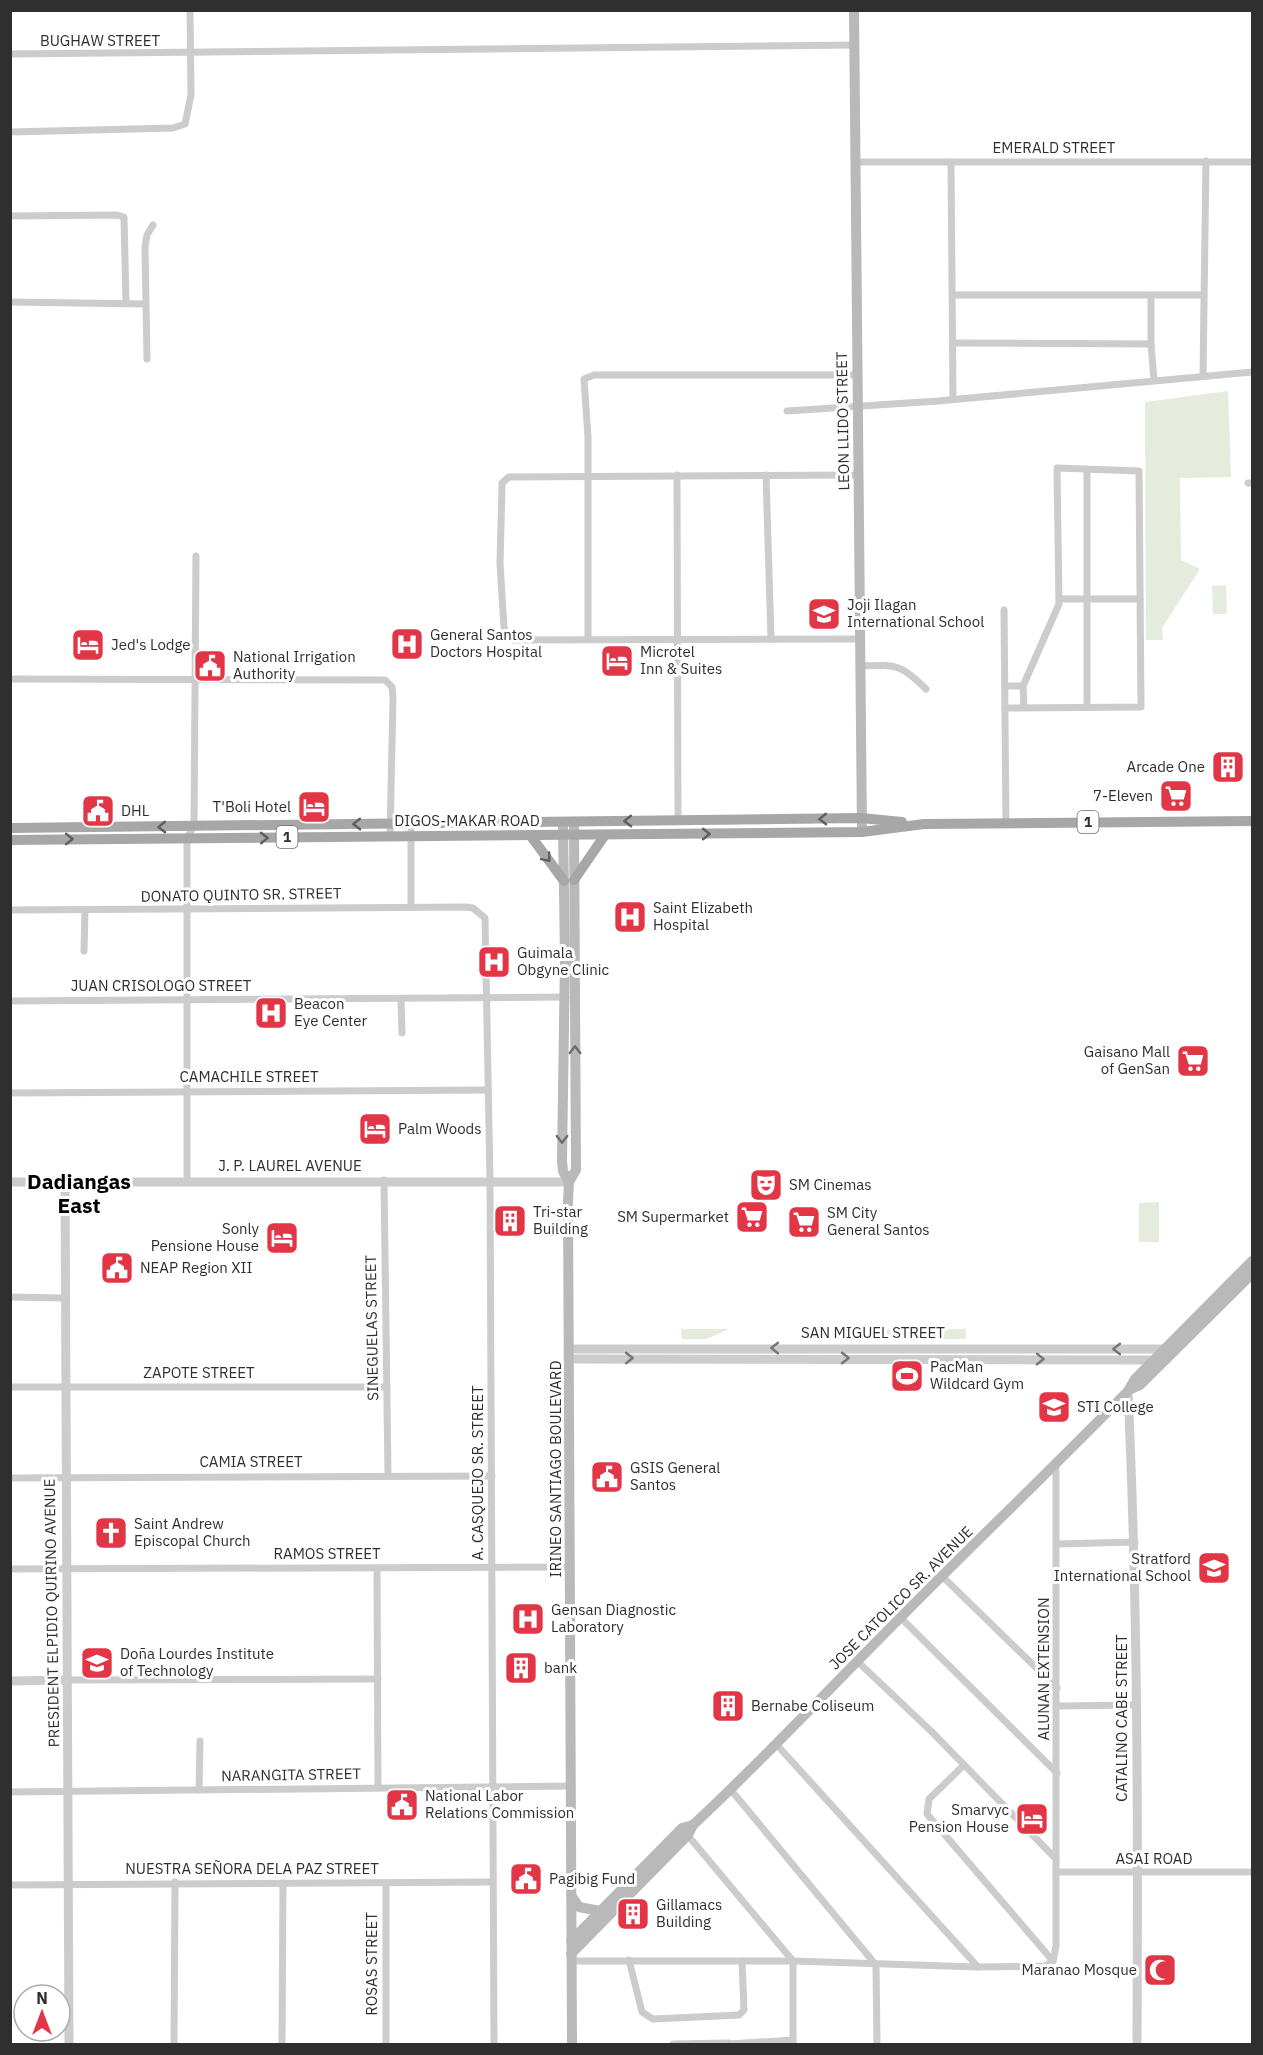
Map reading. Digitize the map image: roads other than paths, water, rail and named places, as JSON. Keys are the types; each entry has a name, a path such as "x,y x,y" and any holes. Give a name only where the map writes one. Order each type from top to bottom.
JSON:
{"main road":[{"name":"LEON LLIDO STREET","path":"854,10 862,832"},
{"name":"DIGOS-MAKAR ROAD","path":"10,828 861,818 924,824 1252,821"},
{"name":"IRINEO SANTIAGO BOULEVARD","path":"568,822 569,998 576,1170 569,1182 573,2044"},
{"name":"DIGOS-MAKAR ROAD","path":"10,840 862,832 924,824"},
{"path":"530,835 569,880 605,835"},
{"name":"JOSE CATOLICO SR. AVENUE","path":"571,1941 777,1745 900,1617 1056,1466 1128,1390 1140,1385 1165,1354 1252,1261"},
{"name":"JOSE CATOLICO SR. AVENUE","path":"1165,1354 1252,1274"},
{"name":"JOSE CATOLICO SR. AVENUE","path":"571,1958 688,1830"},
{"path":"571,1895 579,1906 600,1911"}],"street":[{"path":"10,132 179,127 185,124 189,109 190,10"},
{"name":"BUGHAW STREET","path":"10,54 189,54 522,47 854,45"},
{"path":"1203,376 1206,161"},
{"name":"EMERALD STREET","path":"856,162 1252,162"},
{"path":"951,162 954,295 953,399"},
{"path":"10,216 117,215 124,217 126,303"},
{"path":"147,358 145,247 147,235 153,225"},
{"path":"954,295 1203,295"},
{"path":"1151,295 1150,344 1155,380"},
{"path":"10,302 145,304"},
{"path":"954,343 1150,344"},
{"path":"787,411 953,399 1252,372"},
{"path":"588,639 588,429 584,387 584,379 587,376 687,373 857,375"},
{"path":"1005,708 1142,707 1139,471 1057,468 1059,599 1055,615 1023,686 1024,707"},
{"path":"1087,470 1087,707"},
{"path":"677,475 678,820"},
{"path":"766,475 771,639"},
{"path":"858,475 518,476 505,479 502,488 500,563 502,615 508,637 520,640 861,639"},
{"path":"187,1181 187,838 194,826 196,556"},
{"path":"1059,599 1140,599"},
{"path":"1004,610 1006,823"},
{"path":"861,666 894,666 906,669 926,689"},
{"path":"10,679 385,680 392,687 393,697 390,837"},
{"path":"1005,686 1023,686"},
{"path":"411,824 411,906"},
{"name":"DONATO QUINTO SR. STREET","path":"10,910 411,906 473,908"},
{"name":"A. CASQUEJO SR. STREET","path":"473,908 485,918 486,924 490,1180 494,2044"},
{"path":"84,910 84,951"},
{"name":"JUAN CRISOLOGO STREET","path":"10,1001 569,998"},
{"path":"400,999 402,1033"},
{"name":"CAMACHILE STREET","path":"10,1093 488,1090"},
{"name":"SINEGUELAS STREET","path":"384,1180 388,1475"},
{"name":"J. P. LAUREL AVENUE","path":"10,1182 490,1180 569,1182"},
{"name":"PRESIDENT ELPIDIO QUIRINO AVENUE","path":"65,1181 69,2044"},
{"path":"10,1298 65,1298"},
{"name":"SAN MIGUEL STREET","path":"571,1354 1165,1354"},
{"name":"SAN MIGUEL STREET","path":"571,1354 1165,1354"},
{"name":"ZAPOTE STREET","path":"10,1387 387,1387"},
{"name":"CATALINO CABE STREET","path":"1128,1390 1135,1542 1137,2044"},
{"name":"ALUNAN EXTENSION","path":"1053,1961 1056,1946 1056,1466"},
{"name":"CAMIA STREET","path":"10,1478 492,1476"},
{"path":"1057,1544 1135,1542"},
{"name":"RAMOS STREET","path":"10,1569 571,1567"},
{"path":"377,1568 378,1788"},
{"path":"943,1577 1057,1688"},
{"path":"900,1617 1057,1773"},
{"path":"857,1661 1056,1859"},
{"path":"10,1681 378,1679"},
{"path":"1057,1706 1137,1705"},
{"path":"199,1790 200,1741"},
{"path":"777,1745 978,1967"},
{"path":"571,1958 793,1961 978,1967 1045,1966 1053,1961 927,1814 929,1799 964,1765"},
{"name":"NARANGITA STREET","path":"10,1792 572,1786"},
{"path":"731,1790 876,1965 877,2044"},
{"path":"673,2044 793,2042 793,1961 688,1830"},
{"name":"ASAI ROAD","path":"1056,1872 1252,1872"},
{"path":"174,2044 175,1882"},
{"name":"NUESTRA SEÑORA DELA PAZ STREET","path":"10,1885 175,1882 493,1882"},
{"path":"282,2044 283,1883"},
{"name":"ROSAS STREET","path":"386,1883 386,2044"},
{"path":"629,1960 642,2012 646,2018 653,2019 739,2015 744,2010 742,1961"}],"place":[{"name":"Joji Ilagan International School","path":"824,614"},
{"name":"General Santos Doctors Hospital","path":"407,644"},
{"name":"Jed's Lodge","path":"88,645"},
{"name":"Microtel Inn & Suites","path":"617,661"},
{"name":"National Irrigation Authority","path":"210,666"},
{"name":"Arcade One","path":"1228,767"},
{"name":"7-Eleven","path":"1176,796"},
{"name":"T'Boli Hotel","path":"314,807"},
{"name":"DHL","path":"98,811"},
{"name":"Saint Elizabeth Hospital","path":"630,917"},
{"name":"Guimala Obgyne Clinic","path":"494,962"},
{"name":"Beacon Eye Center","path":"271,1013"},
{"name":"Gaisano Mall of GenSan","path":"1193,1061"},
{"name":"Palm Woods","path":"375,1129"},
{"name":"SM Cinemas","path":"766,1185"},
{"name":"SM Supermarket","path":"752,1217"},
{"name":"Tri-star Building","path":"510,1221"},
{"name":"SM City General Santos","path":"804,1222"},
{"name":"Sonly Pensione House","path":"282,1238"},
{"name":"NEAP Region XII","path":"117,1268"},
{"name":"PacMan Wildcard Gym","path":"907,1376"},
{"name":"STI College","path":"1054,1407"},
{"name":"GSIS General Santos","path":"607,1477"},
{"name":"Saint Andrew Episcopal Church","path":"111,1533"},
{"name":"Stratford International School","path":"1214,1568"},
{"name":"Gensan Diagnostic Laboratory","path":"528,1619"},
{"name":"Doña Lourdes Institute of Technology","path":"97,1663"},
{"name":"bank","path":"521,1668"},
{"name":"Bernabe Coliseum","path":"728,1706"},
{"name":"National Labor Relations Commission","path":"402,1805"},
{"name":"Smarvyc Pension House","path":"1032,1819"},
{"name":"Pagibig Fund","path":"526,1879"},
{"name":"Gillamacs Building","path":"633,1914"},
{"name":"Maranao Mosque","path":"1160,1970"}],"district":[{"name":"Dadiangas East","path":"79,1194"}]}
